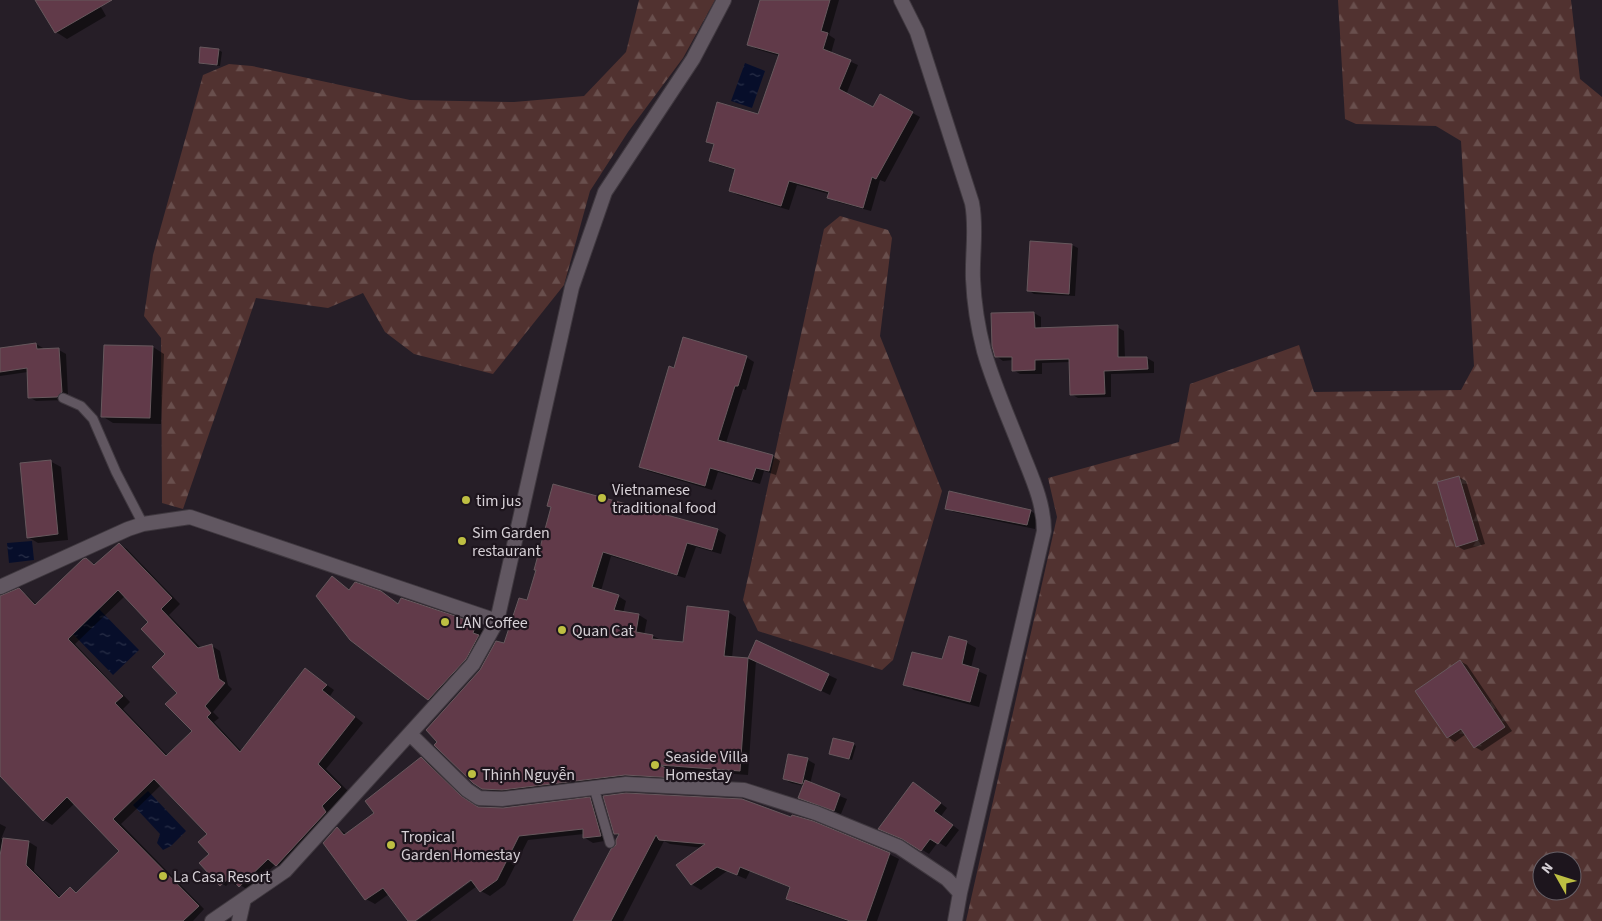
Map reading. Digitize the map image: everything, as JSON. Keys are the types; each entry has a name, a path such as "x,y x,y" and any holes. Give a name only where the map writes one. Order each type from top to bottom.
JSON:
{"street":[{"path":"212,921 285,871 473,664 497,621 572,287 606,192 693,59 724,0"},
{"path":"901,0 920,41 972,203 975,219 973,278 980,333 994,381 1033,479 1044,515 1044,532 955,921"},
{"path":"0,586 143,524 190,517 497,621"},
{"path":"410,734 467,790 479,798 502,799 626,784 744,790 816,813 898,847 947,879 960,893"},
{"path":"239,921 244,899"}],"lane":[{"path":"63,398 81,406 93,419 116,472 143,524"},
{"path":"594,788 610,843"}],"green space":[{"path":"639,0 715,0 683,58 628,132 590,191 564,285 493,374 414,354 385,332 363,293 328,308 256,298 183,509 162,503 161,338 144,316 153,255 203,75 229,64 252,66 410,100 514,102 584,96 626,52"},
{"path":"1338,0 1571,0 1580,79 1602,97 1602,921 966,921 1057,517 1048,478 1179,442 1190,384 1299,345 1314,392 1461,390 1474,366 1461,141 1436,126 1356,124 1345,119"},
{"path":"840,216 888,230 892,238 880,336 942,491 893,660 882,670 758,631 743,600 824,229"}],"water":[{"path":"745,63 765,71 752,108 731,101"},
{"path":"32,541 34,560 9,563 7,543"},
{"path":"99,609 139,650 113,675 73,634"},
{"path":"148,791 186,831 171,846 163,850 157,843 160,834 133,805"}],"building":[{"path":"35,0 112,0 55,33"},
{"path":"760,0 830,0 821,31 828,33 823,49 851,60 839,89 873,107 880,94 913,112 876,179 872,177 863,208 827,198 829,192 789,181 781,206 729,191 735,169 709,161 714,144 706,142 717,102 758,114 779,54 747,45"},
{"path":"200,47 219,49 217,65 199,63"},
{"path":"1030,241 1072,244 1069,294 1027,291"},
{"path":"1034,312 1035,328 1118,325 1118,357 1147,357 1148,369 1104,371 1105,394 1070,395 1069,359 1035,360 1035,370 1012,371 1012,357 995,357 992,346 991,313"},
{"path":"683,337 747,356 738,386 735,386 718,440 773,455 769,471 756,468 752,480 710,468 705,486 639,467 669,366 674,368"},
{"path":"36,343 37,349 59,348 62,392 57,397 28,398 27,368 0,372 0,348"},
{"path":"104,345 153,346 150,418 101,417"},
{"path":"51,460 58,534 27,538 20,463"},
{"path":"1459,476 1478,540 1456,547 1437,482"},
{"path":"553,484 718,529 712,550 687,543 677,575 603,552 592,587 619,595 614,610 639,614 636,632 653,635 652,639 683,642 687,606 729,611 724,656 748,658 740,771 659,765 692,779 625,775 502,790 482,789 473,783 434,745 437,742 426,730 480,670 496,641 504,643 519,598 527,600 551,507 547,506"},
{"path":"949,491 1031,510 1027,525 945,509"},
{"path":"119,543 172,598 161,609 198,648 212,644 219,679 225,683 205,706 211,713 207,717 240,752 305,668 327,685 322,690 355,717 318,764 341,787 322,806 326,812 276,866 268,859 239,887 230,877 220,886 199,863 209,854 198,842 207,834 154,779 113,819 199,906 183,921 0,921 0,856 3,838 29,841 26,865 59,898 70,887 76,893 119,851 67,797 43,821 0,776 0,596 19,588 35,605 83,559 86,558 94,565","holes":["118,590 148,622 141,629 165,654 152,667 177,693 165,704 192,731 166,756 115,703 123,696 68,639"]},
{"path":"332,576 349,590 355,582 381,591 398,604 401,598 476,624 473,633 479,635 466,659 428,700 350,640 316,596"},
{"path":"949,636 967,641 962,664 979,669 970,702 903,685 912,652 942,659"},
{"path":"756,640 829,674 821,691 748,658"},
{"path":"1460,660 1505,727 1474,748 1461,729 1447,738 1415,691"},
{"path":"833,738 854,743 849,759 829,754"},
{"path":"788,754 808,758 802,784 783,779"},
{"path":"421,757 461,796 478,807 503,808 590,797 601,836 583,838 583,829 519,836 497,880 480,892 471,880 415,921 408,921 383,888 365,900 323,843 337,827 344,835 374,813 365,801"},
{"path":"805,780 840,794 834,811 798,798"},
{"path":"913,782 941,803 934,811 953,825 938,844 930,839 921,851 902,839 878,829"},
{"path":"626,793 742,799 791,817 792,815 813,821 890,853 866,921 850,921 786,899 790,887 740,867 737,875 717,867 691,885 676,865 705,844 659,840 656,835 611,921 573,921 611,849 616,845 619,834 614,834 603,796"}],"place":[{"name":"Vietnamese traditional food","path":"602,498"},
{"name":"tim jus","path":"466,500"},
{"name":"Sim Garden restaurant","path":"462,541"},
{"name":"LAN Coffee","path":"445,622"},
{"name":"Quan Cat","path":"562,630"},
{"name":"Seaside Villa Homestay","path":"655,765"},
{"name":"Thịnh Nguyễn","path":"472,774"},
{"name":"Tropical Garden Homestay","path":"391,845"},
{"name":"La Casa Resort","path":"163,876"}]}
